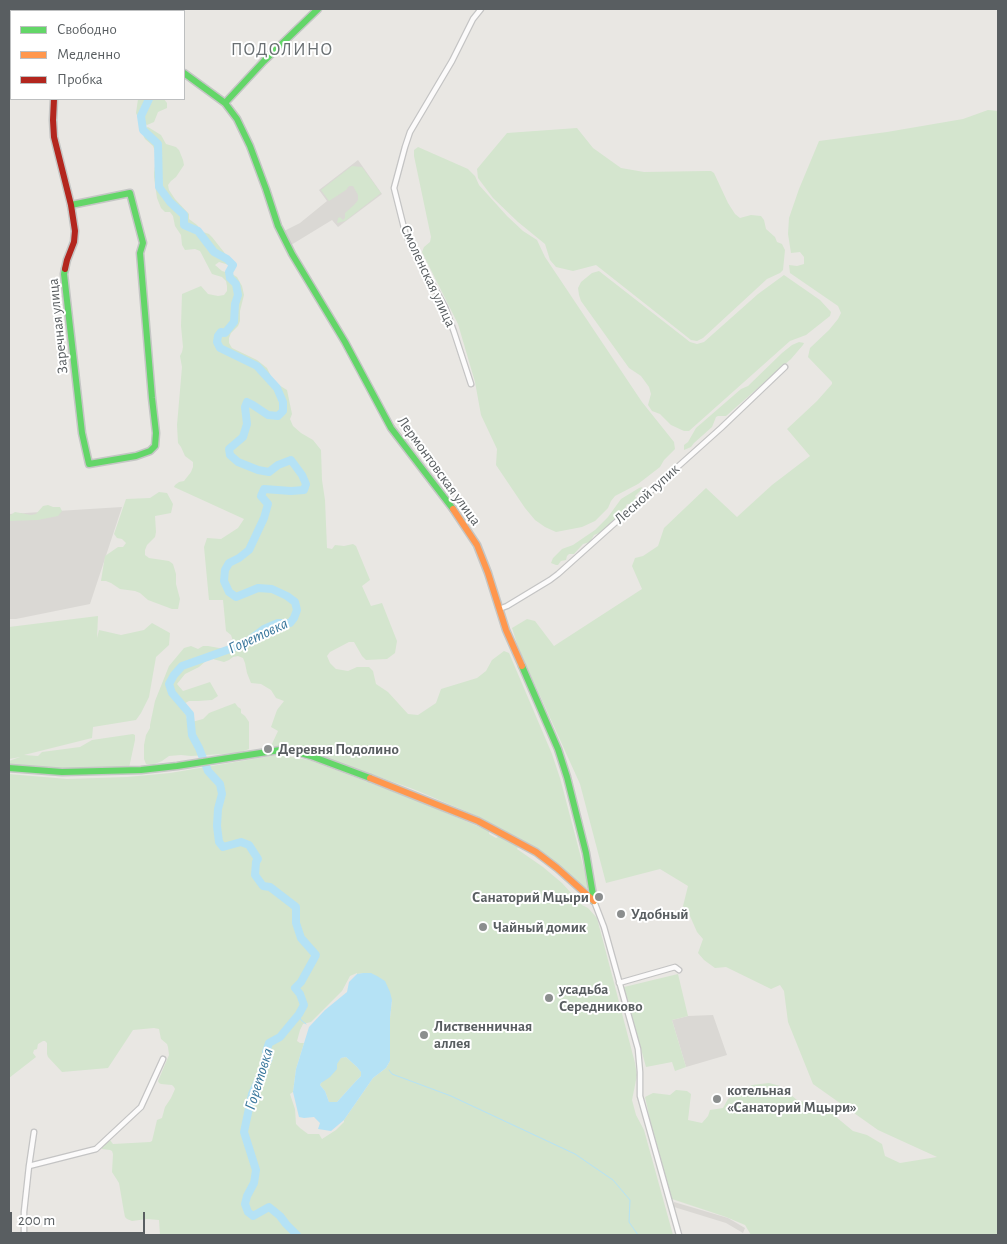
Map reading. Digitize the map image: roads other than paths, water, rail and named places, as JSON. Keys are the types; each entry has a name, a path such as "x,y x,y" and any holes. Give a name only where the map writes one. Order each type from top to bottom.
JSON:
{"street":[{"path":"225,103 264,61 318,9"},
{"name":"Смоленская улица","path":"471,384 445,307 405,232 394,188 410,132 452,61 473,19 481,9"},
{"name":"Лермонтовская улица","path":"185,74 225,103 238,119 271,202 281,234 344,342 390,428 456,513 477,546 488,572 506,630 558,749 586,853 594,901"},
{"name":"Заречная улица","path":"54,100 54,137 71,205 75,231 74,242 64,274 82,433 89,464 136,456 150,451 155,446 156,433 140,253 143,244 130,193 71,205"},
{"name":"Лесной тупик","path":"499,609 507,606 558,574 722,428 785,367"},
{"path":"9,768 62,772 141,770 194,764 269,751 293,751 377,780 478,820 536,852 594,901 604,928 638,1050 640,1096 679,1235"},
{"path":"619,983 675,967 679,970"},
{"path":"29,1166 96,1149 141,1106 163,1059"},
{"path":"24,1235 29,1166 34,1132"}],"water":[{"path":"371,973 377,976 385,981 390,992 392,1000 390,1061 386,1068 373,1078 344,1120 331,1131 318,1129 320,1123 314,1117 299,1117 293,1092 296,1069 309,1027 325,1010 347,992 349,982 357,974","holes":["346,1057 361,1072 361,1076 337,1102 329,1102 325,1091 320,1085 321,1083 337,1069 337,1064 341,1058"]}],"waterway":[{"name":"Горетовка","path":"149,100 141,116 143,130 158,144 159,187 170,202 184,215 184,225 198,231 214,252 227,259 233,265 229,272 230,278 236,284 238,295 235,304 234,322 225,333 221,332 217,342 220,348 257,366 277,388 283,402 283,411 278,416 268,415 247,402 245,407 247,424 243,437 229,449 230,455 238,462 269,472 278,465 291,460 306,484 304,490 264,489 261,496 268,504 264,518 249,550 229,563 225,570 224,581 229,592 236,597 258,588 272,589 287,596 295,602 297,610 294,618 290,623 278,623 264,629 244,644 182,666 169,684 172,693 190,714 192,735 208,771 220,784 222,794 218,809 217,826 219,842 223,847 241,842 249,845 258,859 255,875 263,886 270,887 296,907 296,923 301,938 316,955 301,982 295,988 300,994 304,1005 280,1037 269,1043 266,1052 269,1058 252,1094 244,1132 256,1170 254,1183 245,1204 248,1212 253,1216 269,1207 297,1235"},
{"path":"299,1014 301,1020 306,1024"},
{"path":"389,1070 392,1074 451,1096 575,1154 613,1180 630,1200 629,1222 638,1235"}],"place":[{"name":"Деревня Подолино","path":"268,749"},
{"name":"Санаторий Мцыри","path":"599,897"},
{"name":"Удобный","path":"621,914"},
{"name":"Чайный домик","path":"483,927"},
{"name":"усадьба Середниково","path":"549,998"},
{"name":"Лиственничная аллея","path":"424,1035"},
{"name":"котельная «Санаторий Мцыри»","path":"717,1099"}],"district":[{"name":"ПОДОЛИНО","path":"282,50"}]}
